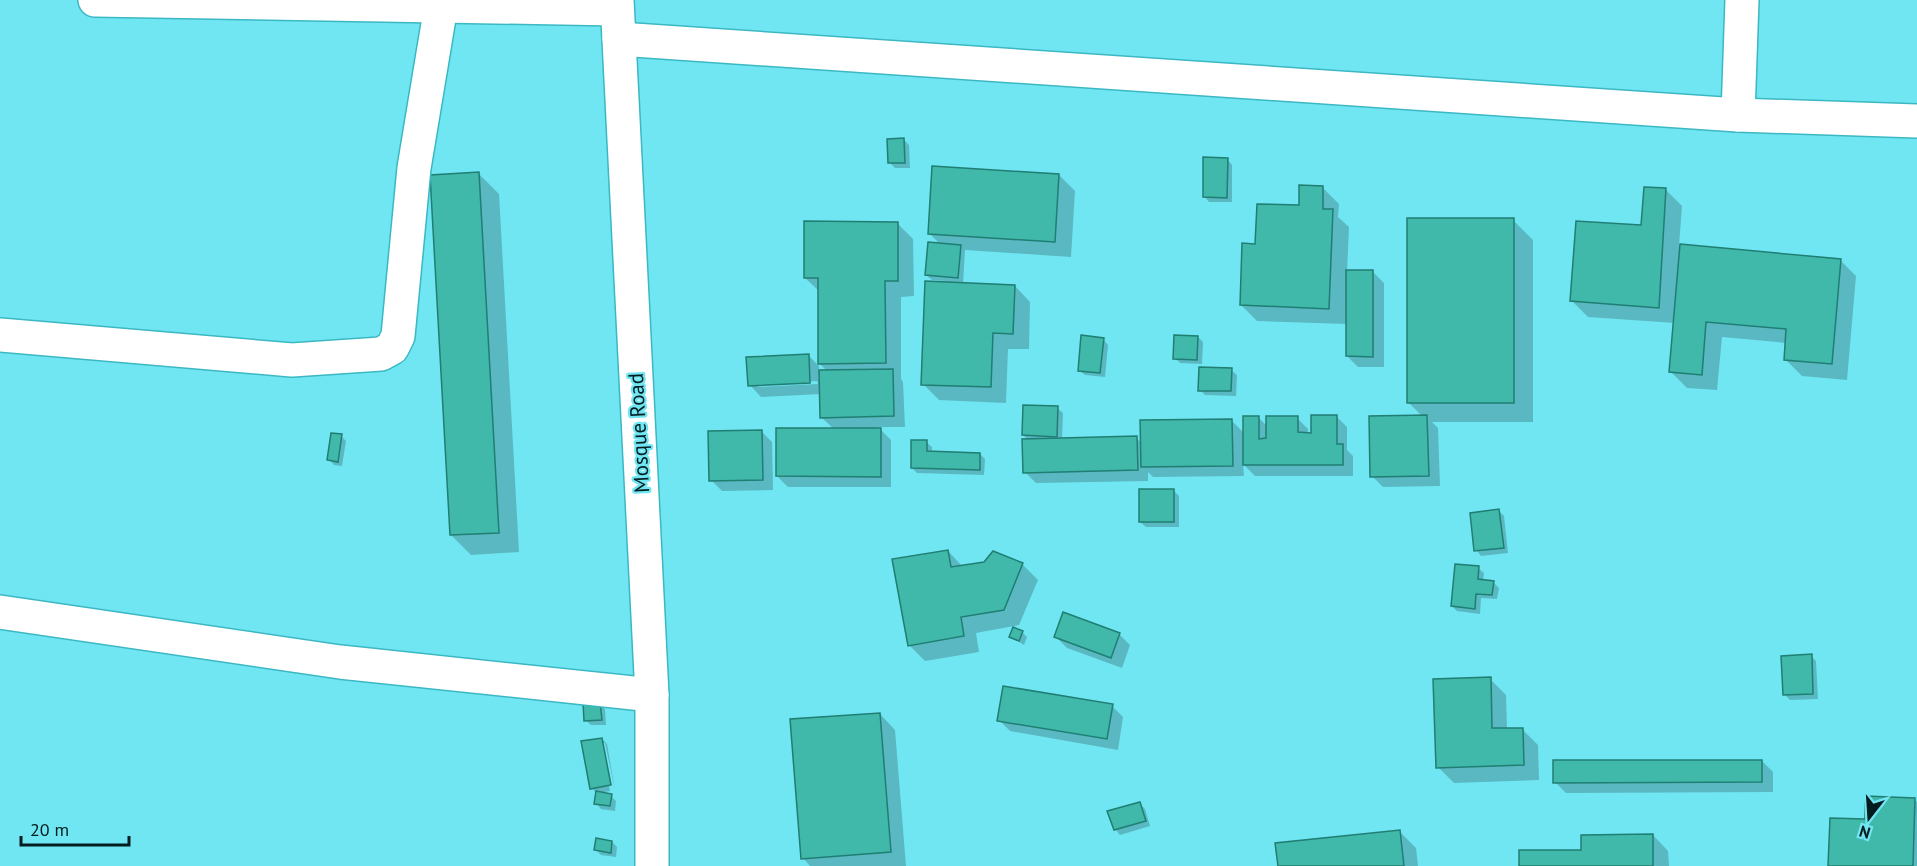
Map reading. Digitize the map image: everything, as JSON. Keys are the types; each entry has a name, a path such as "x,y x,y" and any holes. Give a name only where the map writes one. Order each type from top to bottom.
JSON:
{"street":[{"path":"95,0 443,3 618,16 1738,114 1917,122"},
{"path":"1738,114 1742,0"},
{"path":"0,336 292,360 381,354 392,348 398,336 414,168 443,3"},
{"name":"Mosque Road","path":"618,16 652,694 652,866"},
{"path":"0,612 340,662 652,694"}],"building":[{"path":"904,138 905,163 888,163 887,139"},
{"path":"1203,157 1228,158 1227,198 1203,197"},
{"path":"932,166 1059,174 1055,242 928,234"},
{"path":"479,172 499,533 450,535 430,175"},
{"path":"1299,185 1323,186 1323,209 1333,209 1329,309 1240,305 1242,243 1255,244 1257,204 1299,205"},
{"path":"1644,187 1666,188 1659,308 1570,301 1576,221 1641,225"},
{"path":"1407,218 1514,218 1514,403 1407,403"},
{"path":"804,221 898,222 898,281 885,281 886,363 818,364 818,278 804,278"},
{"path":"928,242 961,245 958,278 925,275"},
{"path":"1680,244 1841,259 1832,364 1784,360 1786,329 1706,322 1702,375 1669,372"},
{"path":"1346,270 1373,270 1373,357 1346,356"},
{"path":"925,281 1015,285 1013,334 993,333 991,387 921,385"},
{"path":"1081,335 1104,338 1100,373 1078,371"},
{"path":"1174,335 1198,336 1197,360 1173,359"},
{"path":"809,354 810,383 748,386 746,357"},
{"path":"1199,367 1232,368 1231,391 1198,391"},
{"path":"893,369 894,416 820,418 819,370"},
{"path":"1023,405 1058,406 1057,437 1022,435"},
{"path":"1311,415 1337,415 1337,444 1343,444 1343,465 1243,465 1243,416 1259,416 1259,439 1266,438 1266,416 1298,416 1298,432 1311,433"},
{"path":"1427,415 1429,476 1370,477 1369,416"},
{"path":"1232,419 1233,466 1141,467 1140,420"},
{"path":"776,428 881,428 881,477 776,476"},
{"path":"762,430 763,480 709,481 708,431"},
{"path":"331,433 342,434 338,462 327,460"},
{"path":"1137,436 1138,470 1023,473 1022,439"},
{"path":"911,440 927,440 927,451 980,453 980,470 911,468"},
{"path":"1139,489 1174,489 1174,522 1139,522"},
{"path":"1499,509 1504,548 1474,551 1470,513"},
{"path":"948,550 951,567 984,562 993,551 1023,563 1004,610 961,617 964,636 908,646 892,559"},
{"path":"1455,564 1479,566 1478,579 1494,581 1492,595 1476,594 1475,609 1451,606"},
{"path":"1063,612 1120,633 1111,658 1054,637"},
{"path":"1013,627 1023,631 1019,641 1009,637"},
{"path":"1812,654 1813,694 1783,695 1781,656"},
{"path":"1491,677 1492,728 1523,728 1524,765 1436,768 1433,679"},
{"path":"1003,686 1113,704 1107,739 997,721"},
{"path":"600,702 602,720 584,721 583,703"},
{"path":"880,713 891,852 801,859 790,719"},
{"path":"602,738 611,785 590,789 581,741"},
{"path":"1553,760 1762,760 1762,782 1553,783"},
{"path":"596,791 612,794 610,806 594,804"},
{"path":"1865,796 1915,798 1913,866 1828,866 1830,818 1865,819"},
{"path":"1140,802 1146,821 1114,830 1107,811"},
{"path":"1400,830 1404,866 1278,866 1275,843"},
{"path":"1653,834 1653,866 1519,866 1519,850 1581,850 1581,835"},
{"path":"596,838 612,841 611,853 594,850"}]}
